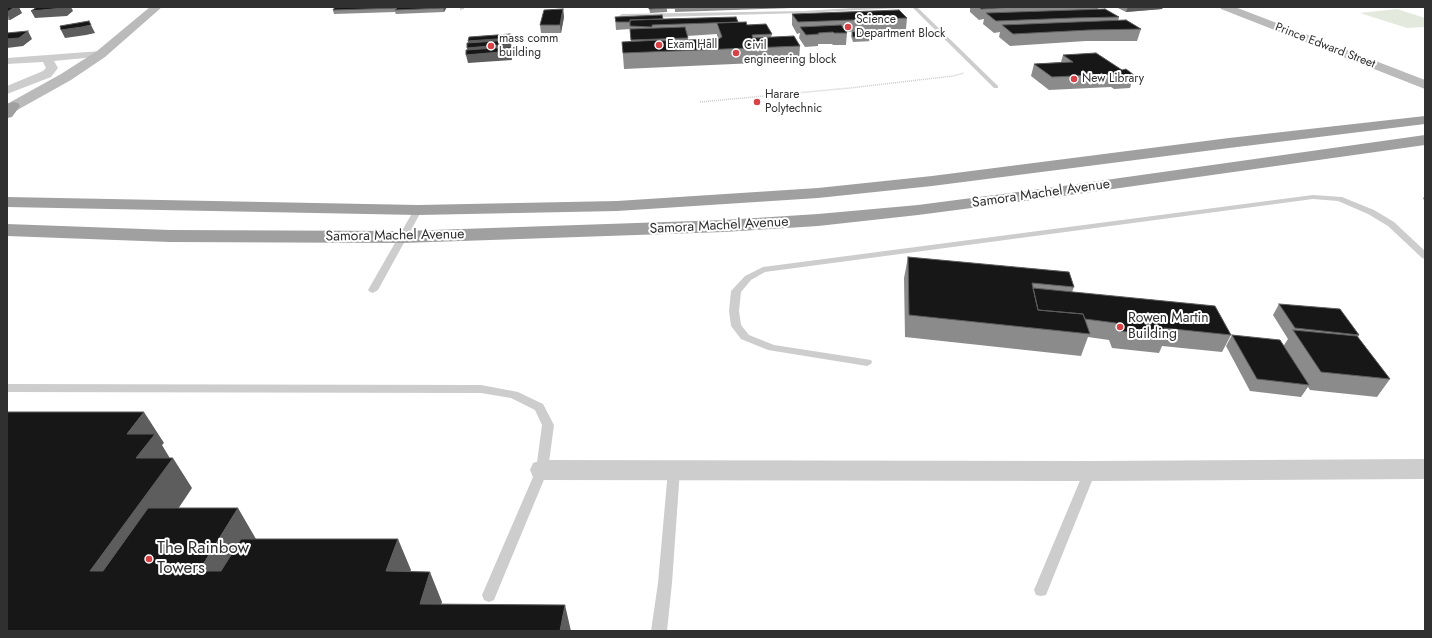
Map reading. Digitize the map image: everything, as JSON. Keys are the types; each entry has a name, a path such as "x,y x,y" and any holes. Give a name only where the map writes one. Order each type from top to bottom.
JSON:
{"highway":[{"name":"Samora Machel Avenue","path":"12,200 418,210 617,206 818,193 939,180 1425,120"},
{"name":"Samora Machel Avenue","path":"10,231 170,236 403,237 610,231 818,220 918,210 1056,192 1425,140"}],"main road":[{"path":"9,110 66,77 101,54 157,7"},
{"name":"Prince Edward Street","path":"1225,7 1425,85"}],"street":[{"path":"7,61 101,54"},
{"path":"7,90 47,74 52,68 47,58"},
{"path":"542,470 1090,471 1425,469"}],"lane":[{"path":"622,16 898,7"},
{"path":"914,7 996,87"},
{"path":"867,362 772,348 745,337 736,326 734,311 736,291 748,278 763,270 1313,196 1339,199 1372,212 1391,224 1425,256"},
{"path":"373,290 418,210"},
{"path":"7,388 481,389 514,395 539,407 548,425 542,470 488,595"},
{"path":"658,631 665,583 674,470"},
{"path":"1041,590 1090,471"}],"path":[{"path":"700,102 858,87 953,76 978,69"}],"shaded area":[{"path":"1397,9 1425,18 1425,27 1407,28 1360,13"}],"building":[{"path":"7,7 15,7 7,12"},
{"path":"37,7 65,7 31,11"},
{"path":"335,7 444,7 395,10 397,8 333,10"},
{"path":"649,7 667,7 667,8 649,9"},
{"path":"979,7 1014,7 981,9"},
{"path":"563,9 560,25 540,25 544,10"},
{"path":"1105,9 1119,17 996,21 986,13"},
{"path":"899,10 907,18 798,22 792,14"},
{"path":"662,15 663,19 630,20 630,22 616,22 615,17"},
{"path":"736,17 738,22 652,25 652,27 630,26 630,20"},
{"path":"1126,20 1141,29 1013,34 1002,25"},
{"path":"89,21 91,25 82,27 61,30 60,26"},
{"path":"746,22 747,25 766,24 772,34 752,35 753,38 794,36 800,46 623,53 622,42 718,39 722,37 717,23"},
{"path":"841,25 847,33 833,32 806,35 800,27"},
{"path":"685,27 688,38 631,40 630,29"},
{"path":"28,31 19,38 7,39 7,33"},
{"path":"866,31 874,37 853,37 852,32"},
{"path":"510,34 511,38 468,41 469,37"},
{"path":"511,40 511,44 467,48 467,43"},
{"path":"510,47 511,51 466,55 466,50"},
{"path":"1096,53 1122,70 1126,69 1134,75 1118,76 1115,74 1052,77 1034,64 1073,62 1063,55"},
{"path":"908,257 1069,272 1074,287 1032,283 1038,310 1083,314 1090,334 909,315"},
{"path":"1033,288 1215,306 1231,335 1164,328 1167,336 1119,331 1116,323 1085,319 1083,314 1038,310"},
{"path":"1279,304 1340,309 1359,335 1295,328"},
{"path":"1293,330 1357,336 1390,379 1321,372"},
{"path":"1232,335 1280,340 1309,385 1257,379"},
{"path":"7,412 144,412 127,434 155,434 136,458 173,458 90,571 103,571 148,508 238,508 199,571 221,571 241,539 398,539 386,571 430,572 420,604 565,605 560,631 7,631"}],"place":[{"name":"Science Department Block","path":"848,27"},
{"name":"Exam Hall","path":"659,45"},
{"name":"mass comm building","path":"491,46"},
{"name":"Civil engineering block","path":"736,53"},
{"name":"New Library","path":"1074,79"},
{"name":"Harare Polytechnic","path":"757,102"},
{"name":"Rowen Martin Building","path":"1120,327"},
{"name":"The Rainbow Towers","path":"149,559"}]}
